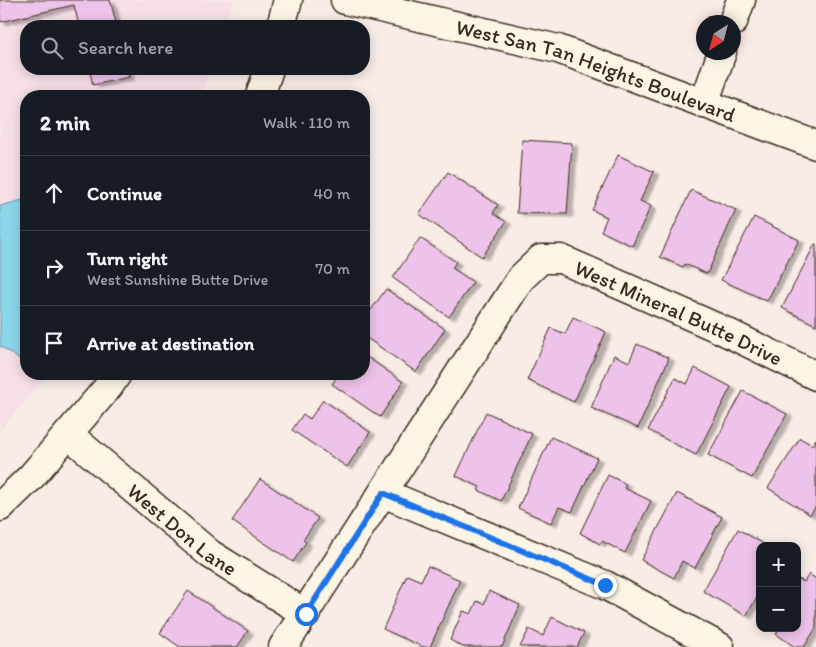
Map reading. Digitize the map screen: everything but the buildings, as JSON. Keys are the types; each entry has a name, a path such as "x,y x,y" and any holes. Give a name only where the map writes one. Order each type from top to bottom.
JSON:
{"street":[{"path":"283,20 288,0"},
{"name":"West San Tan Heights Boulevard","path":"345,0 558,49 816,145"},
{"path":"736,15 741,0"},
{"path":"704,104 719,60"},
{"path":"262,90 267,75"},
{"name":"West Mineral Butte Drive","path":"383,493 521,278 541,259 561,259 720,329 816,376"},
{"path":"0,507 31,477 113,380"},
{"name":"West Don Lane","path":"68,434 210,554 306,614"},
{"path":"283,647 383,493 605,585 720,647"}],"shaded area":[{"path":"0,0 234,0 227,20 20,20 20,75 208,75 202,90 20,90 20,380 43,380 0,430"}],"water":[{"path":"20,201 20,360 0,346 0,206"}],"route":[{"path":"306,614 383,493 605,585"}]}
